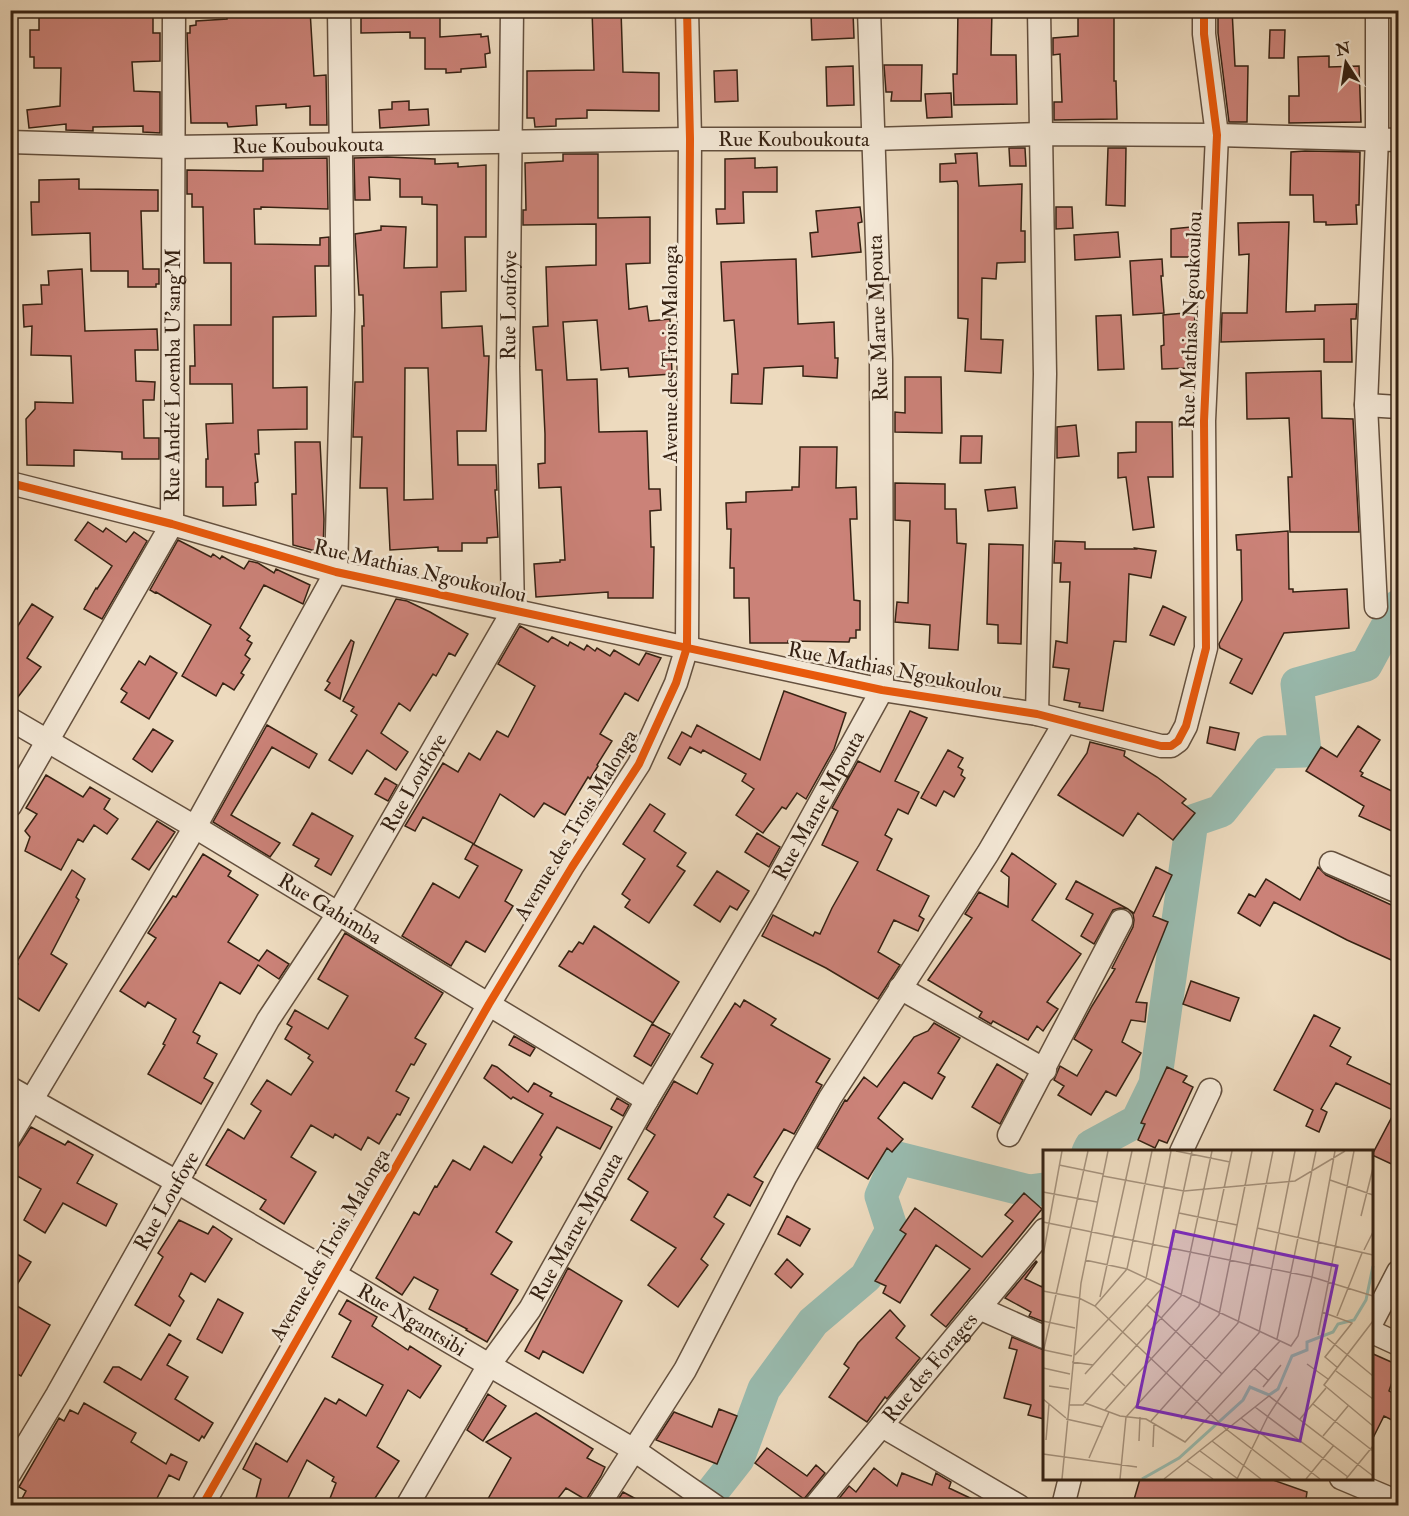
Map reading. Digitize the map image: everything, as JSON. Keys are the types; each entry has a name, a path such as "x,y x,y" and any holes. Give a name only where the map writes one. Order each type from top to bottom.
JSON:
{"street":[{"name":"Rue André Loemba U'sang'M","path":"10,806 172,524 174,10"},
{"path":"10,1136 195,827 336,572 343,310 339,10"},
{"name":"Rue Loufoye","path":"10,1473 57,1395 268,1020 338,914 513,611 508,367 512,10"},
{"name":"Avenue des Trois Malonga","path":"202,1506 489,1004 572,867 639,764 676,683 687,647 690,139 687,10"},
{"name":"Rue Marue Mpouta","path":"407,1506 489,1365 530,1309 647,1100 766,900 882,690 881,360 869,10"},
{"path":"1036,714 1045,374 1039,10"},
{"name":"Rue Mathias Ngoukoulou","path":"10,483 172,524 336,572 882,690 1036,714 1161,746 1171,746 1178,741 1186,726 1206,648 1204,421 1216,135 1204,34 1204,10"},
{"path":"1376,607 1366,405 1388,139 1377,10"},
{"name":"Rue Kouboukouta","path":"10,141 172,147 690,139 872,139 1041,134 1388,139"},
{"path":"1366,405 1398,407"},
{"name":"Rue Gahimba","path":"10,719 195,827 647,1100"},
{"path":"598,1506 685,1370 786,1176 830,1098 988,853 1065,722"},
{"path":"1331,863 1398,892"},
{"path":"1009,1135 1121,921"},
{"path":"900,988 1045,1070"},
{"name":"Rue Ngantsibi","path":"10,1088 98,1136 634,1450 715,1506"},
{"path":"1182,1150 1210,1090"},
{"name":"Rue des Forages","path":"815,1506 1043,1231"},
{"path":"1373,1318 1398,1272"},
{"path":"979,1308 1043,1337"},
{"path":"1373,1333 1398,1344"},
{"path":"882,1425 1019,1506"},
{"path":"1063,1506 1070,1480"},
{"path":"1343,1480 1398,1502"}],"building":[{"path":"94,10 113,10 113,16 153,16 153,33 160,33 160,61 132,62 134,91 160,92 160,133 143,132 143,126 93,127 93,131 66,130 66,124 29,128 27,110 60,106 61,68 34,68 34,57 30,57 30,30 39,30 39,15 94,14"},
{"path":"227,10 310,10 314,76 326,75 327,125 310,125 310,106 286,108 286,104 256,106 257,125 228,127 227,123 191,123 187,33 190,33 190,26 196,25 196,21 227,19"},
{"path":"592,10 621,10 623,72 659,73 659,111 587,110 587,118 556,119 556,126 535,127 534,118 527,118 527,71 594,70"},
{"path":"958,10 992,10 991,55 1016,55 1017,104 954,105 953,74 957,74"},
{"path":"1078,10 1114,10 1114,81 1116,81 1117,119 1054,120 1054,102 1062,102 1060,54 1053,55 1053,38 1078,36"},
{"path":"1218,10 1232,10 1235,66 1248,66 1247,122 1229,122 1218,33"},
{"path":"853,12 854,38 812,40 811,14"},
{"path":"424,14 440,14 440,37 481,34 481,37 488,36 490,53 485,54 486,67 446,73 446,69 425,69 425,38 410,38 410,32 361,33 361,18 424,17"},
{"path":"1270,30 1285,30 1284,58 1269,58"},
{"path":"1329,56 1329,67 1359,66 1361,122 1289,123 1289,96 1299,96 1298,57"},
{"path":"884,65 922,65 921,101 891,101 892,92 886,92"},
{"path":"853,66 854,105 827,106 826,67"},
{"path":"737,70 738,101 715,102 714,71"},
{"path":"951,93 952,117 927,118 925,94"},
{"path":"409,101 409,110 428,109 429,125 380,128 379,110 392,109 392,102"},
{"path":"1009,148 1025,148 1026,166 1010,166"},
{"path":"1108,148 1126,148 1125,206 1106,205"},
{"path":"1291,152 1360,152 1357,224 1326,225 1326,222 1314,222 1313,195 1290,195"},
{"path":"977,153 979,186 1022,184 1021,231 1025,231 1025,262 997,263 996,279 982,278 981,339 1003,340 1001,373 965,371 968,319 958,318 958,185 957,181 940,182 940,164 956,163 955,154"},
{"path":"563,154 598,154 598,218 650,217 650,263 626,264 629,309 647,306 649,321 670,319 672,374 629,377 628,368 601,370 597,320 563,322 567,380 597,379 599,432 647,431 649,489 660,489 661,510 650,511 651,547 654,547 653,598 608,598 608,592 536,597 534,564 565,560 561,487 539,488 538,464 545,463 545,434 542,370 536,370 533,327 548,326 546,267 596,265 596,224 523,225 523,210 526,210 525,163 563,161"},
{"path":"327,158 328,209 261,207 261,209 254,209 255,244 320,245 320,238 329,237 329,266 315,266 316,316 273,317 273,388 307,387 307,429 258,430 259,454 255,454 258,482 255,483 256,505 223,506 223,487 206,487 206,459 208,459 206,424 233,423 232,384 190,384 190,366 195,366 194,325 231,325 231,263 204,263 203,207 192,207 192,194 187,194 187,170 263,171 263,159"},
{"path":"354,158 435,159 435,164 458,163 458,167 486,165 486,237 465,237 466,291 441,292 442,328 482,326 484,356 489,356 486,431 457,431 458,465 496,465 498,537 487,538 487,543 462,543 462,551 438,551 438,547 390,550 387,488 360,488 362,437 353,437 355,382 363,382 362,326 364,326 363,295 359,295 355,234 381,230 381,226 406,227 404,268 437,267 437,205 422,204 422,197 400,197 400,179 369,177 370,200 355,200","holes":["405,368 428,368 433,499 404,500"]},
{"path":"755,158 755,168 777,167 777,192 743,192 744,223 717,224 716,209 725,209 725,159"},
{"path":"79,179 79,189 158,190 158,211 141,211 143,269 159,269 159,284 156,284 156,287 128,287 128,271 91,271 90,233 32,235 31,202 39,202 39,180"},
{"path":"860,207 862,222 858,223 861,252 812,257 810,233 818,232 816,211"},
{"path":"1056,207 1072,207 1073,228 1056,229"},
{"path":"1289,222 1286,312 1315,311 1315,305 1357,304 1356,319 1351,319 1352,362 1324,362 1324,339 1221,342 1222,313 1247,313 1249,254 1239,255 1238,223"},
{"path":"1191,227 1192,257 1171,257 1171,229"},
{"path":"1118,232 1120,257 1075,260 1074,235"},
{"path":"796,259 798,324 834,322 835,358 838,358 837,378 803,376 803,366 764,368 762,404 731,403 732,374 738,374 734,320 724,321 721,262"},
{"path":"1162,259 1164,313 1133,315 1130,261"},
{"path":"82,269 85,331 157,329 158,350 135,350 136,381 155,382 154,400 143,400 144,438 159,438 159,459 122,459 122,452 74,450 74,466 27,465 26,419 35,409 35,402 73,403 71,356 31,355 32,326 24,327 23,305 42,304 41,285 49,285 48,271"},
{"path":"1195,312 1194,334 1188,334 1190,368 1162,369 1163,315"},
{"path":"1121,315 1124,369 1098,370 1096,316"},
{"path":"1321,371 1322,418 1353,419 1359,532 1290,532 1288,477 1292,477 1289,418 1247,419 1246,373"},
{"path":"905,377 941,377 942,433 895,432 895,412 905,413"},
{"path":"1136,422 1172,422 1173,477 1148,477 1154,527 1133,530 1126,477 1118,478 1118,453 1136,452"},
{"path":"1076,425 1079,456 1057,458 1057,427"},
{"path":"961,436 982,436 981,463 960,463"},
{"path":"295,442 320,442 324,519 323,553 293,545 292,494 296,494"},
{"path":"800,447 837,447 836,488 856,487 857,519 850,519 854,600 860,601 860,630 856,630 856,638 850,638 849,642 750,643 749,598 734,598 734,568 730,568 731,529 727,529 726,503 746,502 746,492 792,490 792,487 799,487"},
{"path":"895,483 945,484 945,509 956,509 957,543 966,544 958,650 929,648 930,625 895,622 897,602 908,603 910,521 895,520"},
{"path":"1015,487 1017,508 988,511 985,490"},
{"path":"88,522 103,532 106,528 126,542 134,532 147,541 102,619 84,609 112,566 75,540"},
{"path":"1288,531 1289,589 1293,589 1293,592 1347,589 1349,628 1284,633 1252,694 1230,683 1242,659 1220,648 1219,644 1242,600 1241,550 1237,550 1236,535"},
{"path":"178,540 211,557 213,554 220,559 222,556 244,569 249,561 258,563 274,573 276,569 310,585 303,604 264,585 240,628 250,636 247,640 252,643 245,655 250,659 241,673 244,675 234,690 223,683 216,696 182,676 211,625 150,590"},
{"path":"1055,541 1085,542 1085,549 1135,548 1156,551 1151,578 1129,574 1126,642 1114,641 1103,711 1079,707 1080,703 1064,700 1069,669 1053,667 1056,641 1067,643 1070,582 1060,582 1061,563 1054,563"},
{"path":"989,544 1023,545 1021,644 998,643 998,625 987,624"},
{"path":"396,599 407,601 430,612 468,634 455,656 449,653 436,676 433,674 410,711 399,703 381,733 408,752 396,770 367,750 352,774 329,760 357,715 351,711 354,707 343,701"},
{"path":"32,604 53,617 27,658 41,667 11,706 10,638"},
{"path":"1163,606 1186,617 1174,645 1150,635"},
{"path":"520,626 548,642 552,637 568,646 570,642 584,650 587,645 595,651 597,648 610,656 614,650 639,665 646,653 661,658 638,701 625,693 600,734 612,741 590,779 588,777 565,815 544,803 534,817 500,794 474,844 423,817 415,831 405,826 443,763 458,772 469,753 480,760 497,731 508,737 535,686 498,664"},
{"path":"351,640 354,642 340,699 325,690 330,683 327,681"},
{"path":"150,656 177,673 149,719 121,702 127,693 121,689 139,661 145,665"},
{"path":"784,691 846,713 834,749 806,799 797,793 786,809 782,807 763,833 736,815 754,789 742,781 746,774 703,750 701,753 690,747 680,765 668,758 682,732 691,737 697,725 760,760"},
{"path":"910,711 927,718 895,781 919,792 908,814 898,809 885,835 892,839 877,870 929,896 919,916 924,919 918,931 894,920 878,952 900,965 878,999 826,968 762,936 773,915 813,936 815,932 820,934 858,862 822,845 838,811 832,808 858,761 880,772"},
{"path":"267,725 317,754 309,768 272,747 231,815 280,843 270,857 213,822"},
{"path":"1358,726 1380,740 1360,771 1363,773 1361,776 1398,794 1398,822 1394,832 1359,816 1364,806 1306,771 1321,747 1337,757"},
{"path":"1210,727 1239,733 1235,750 1207,743"},
{"path":"153,729 173,741 152,772 133,759"},
{"path":"1090,742 1125,751 1124,756 1186,799 1182,803 1195,813 1173,840 1138,813 1123,836 1058,795 1087,753"},
{"path":"948,750 963,758 958,767 963,770 961,775 965,778 954,797 944,791 936,806 921,798"},
{"path":"46,775 83,797 90,787 110,799 104,809 118,819 107,834 94,825 83,842 78,839 61,870 25,851 30,837 25,831 37,814 26,808"},
{"path":"385,778 397,785 388,801 375,794"},
{"path":"650,804 665,814 654,831 686,853 677,866 685,871 649,923 625,907 630,900 622,894 645,859 623,844"},
{"path":"312,813 353,836 331,875 315,866 319,859 293,845"},
{"path":"157,821 175,832 149,870 132,859"},
{"path":"757,833 780,847 769,867 745,852"},
{"path":"473,844 522,870 505,901 513,906 485,952 466,941 451,966 402,936 433,883 459,898 478,866 465,859"},
{"path":"1012,853 1056,884 1032,920 1081,954 1047,1002 1058,1009 1043,1031 1037,1026 1028,1040 993,1021 991,1024 979,1017 982,1012 928,980 972,918 965,914 979,892 1008,907 1009,877 1001,871"},
{"path":"203,854 231,871 228,876 258,895 228,942 259,961 267,950 289,964 279,979 258,965 240,994 220,982 193,1032 200,1036 197,1043 217,1054 204,1078 213,1083 201,1104 148,1074 165,1045 163,1044 176,1019 148,1002 145,1007 120,991 156,938 148,933 173,896 176,897"},
{"path":"1156,867 1172,875 1153,916 1168,922 1136,1002 1147,1003 1145,1022 1131,1020 1122,1042 1141,1053 1116,1096 1106,1091 1091,1115 1058,1095 1064,1086 1054,1080 1060,1066 1077,1076 1092,1050 1074,1039 1115,969 1112,968 1133,927 1133,914 1128,909 1134,913"},
{"path":"1318,867 1326,875 1398,908 1398,963 1347,940 1274,902 1260,926 1238,913 1249,894 1255,897 1266,879 1300,900"},
{"path":"72,870 85,879 76,897 79,900 51,954 67,964 39,1011 10,993 10,976"},
{"path":"717,871 749,891 737,910 730,906 720,922 694,905"},
{"path":"1076,881 1128,909 1113,910 1094,944 1081,936 1093,914 1066,899"},
{"path":"594,926 679,982 653,1023 559,966 569,951 572,952 579,942 583,944"},
{"path":"345,933 443,993 415,1038 426,1044 414,1065 411,1064 396,1091 409,1098 379,1144 368,1137 361,1150 335,1134 333,1138 311,1125 291,1157 316,1172 284,1224 260,1209 266,1200 206,1165 228,1129 244,1139 261,1111 251,1104 267,1080 291,1095 313,1062 308,1058 310,1055 285,1039 292,1027 287,1024 295,1010 328,1029 348,996 318,979"},
{"path":"1191,981 1239,998 1230,1021 1183,1004"},
{"path":"744,1000 776,1019 771,1025 830,1059 816,1082 822,1085 794,1134 784,1129 754,1177 763,1182 750,1206 728,1194 714,1217 724,1224 701,1259 708,1265 678,1307 648,1285 676,1248 631,1220 648,1192 628,1179 655,1135 646,1129 674,1081 697,1094 713,1064 701,1057 735,1003 740,1007"},
{"path":"1314,1015 1340,1028 1330,1046 1351,1057 1347,1064 1398,1088 1398,1167 1373,1155 1395,1111 1336,1083 1321,1109 1327,1112 1319,1132 1306,1126 1313,1110 1274,1090"},
{"path":"934,1023 960,1038 938,1073 945,1077 932,1099 904,1082 878,1118 903,1139 892,1152 887,1148 868,1179 817,1148 845,1100 847,1101 864,1077 877,1087 914,1037 928,1031"},
{"path":"652,1024 670,1034 651,1066 634,1056"},
{"path":"514,1036 535,1048 530,1056 509,1045"},
{"path":"997,1064 1023,1080 1000,1124 972,1107"},
{"path":"492,1065 528,1092 534,1083 552,1093 550,1096 612,1127 600,1149 557,1127 540,1155 542,1157 496,1232 512,1242 491,1274 518,1290 487,1342 429,1309 438,1290 414,1277 402,1295 376,1278 414,1212 419,1215 453,1160 470,1170 484,1146 512,1163 543,1114 513,1097 511,1099 484,1078"},
{"path":"1167,1067 1187,1076 1183,1082 1193,1087 1167,1143 1159,1140 1155,1148 1138,1140 1145,1124 1141,1123"},
{"path":"617,1098 629,1105 623,1116 611,1109"},
{"path":"31,1127 65,1145 68,1141 93,1155 77,1183 117,1204 106,1226 63,1203 45,1233 24,1220 41,1189 10,1172 10,1159"},
{"path":"1024,1193 1042,1209 946,1327 931,1315 970,1269 936,1245 900,1303 883,1293 886,1286 875,1281 906,1234 900,1230 915,1208 982,1257 1013,1221 1005,1215"},
{"path":"787,1216 810,1229 800,1246 778,1234"},
{"path":"179,1220 208,1234 213,1226 232,1239 205,1282 191,1273 179,1296 184,1301 170,1326 135,1305 163,1257 158,1253"},
{"path":"10,1250 31,1262 10,1296"},
{"path":"787,1259 803,1274 791,1288 775,1274"},
{"path":"1036,1261 1025,1279 1042,1287 1043,1284 1043,1322 1029,1316 1031,1312 1005,1298"},
{"path":"568,1268 622,1301 583,1373 543,1351 539,1359 525,1351"},
{"path":"218,1299 243,1313 222,1353 197,1339"},
{"path":"347,1300 377,1317 372,1326 408,1350 410,1346 441,1366 420,1398 408,1390 377,1447 399,1461 370,1506 327,1506 336,1483 332,1481 334,1477 307,1460 284,1506 254,1506 261,1479 243,1469 256,1443 287,1462 325,1398 336,1404 339,1399 366,1416 383,1385 332,1357 351,1321 339,1314"},
{"path":"10,1302 50,1325 21,1376 10,1370"},
{"path":"890,1310 905,1326 896,1338 920,1358 887,1399 885,1397 867,1422 829,1397 849,1368 844,1364 858,1343"},
{"path":"169,1334 181,1341 167,1365 188,1377 175,1399 213,1423 204,1438 202,1436 199,1441 104,1382 113,1367 119,1367 141,1380"},
{"path":"1012,1337 1043,1350 1043,1419 1028,1415 1031,1405 1004,1398 1017,1350 1009,1348"},
{"path":"1373,1354 1398,1365 1389,1391 1398,1396 1398,1423 1384,1416 1373,1438"},
{"path":"488,1394 506,1406 483,1441 467,1430"},
{"path":"84,1403 136,1433 131,1442 166,1464 171,1454 187,1462 179,1480 169,1475 153,1506 18,1506 26,1491 19,1487 59,1418 64,1421 70,1410 78,1414"},
{"path":"719,1409 737,1416 717,1464 656,1440 674,1412 712,1427"},
{"path":"536,1413 593,1449 587,1458 605,1467 601,1476 586,1500 566,1488 552,1506 484,1506 511,1458 486,1442"},
{"path":"767,1448 807,1476 816,1465 825,1473 804,1499 755,1463"},
{"path":"874,1468 897,1486 902,1473 932,1485 936,1473 951,1482 949,1488 987,1506 833,1506 849,1486 856,1492"},
{"path":"1140,1480 1273,1480 1307,1492 1305,1506 1143,1506 1133,1503"},
{"path":"623,1492 649,1506 614,1506"}],"waterway":[{"path":"1089,1150 1091,1146 1137,1121 1155,1084 1192,821 1221,811 1268,752 1305,751 1297,684 1366,665 1398,606"},
{"path":"701,1506 738,1459 764,1389 813,1322 866,1277 892,1230 881,1196 898,1158 1029,1191 1043,1189"}],"cycle path":[{"path":"202,1506 489,1004 572,867 639,764 676,683 687,647 690,139 687,10"},
{"path":"10,483 172,524 336,572 882,690 1037,714 1161,746 1171,746 1178,741 1186,726 1206,648 1204,421 1217,135 1204,34 1204,10"}]}
